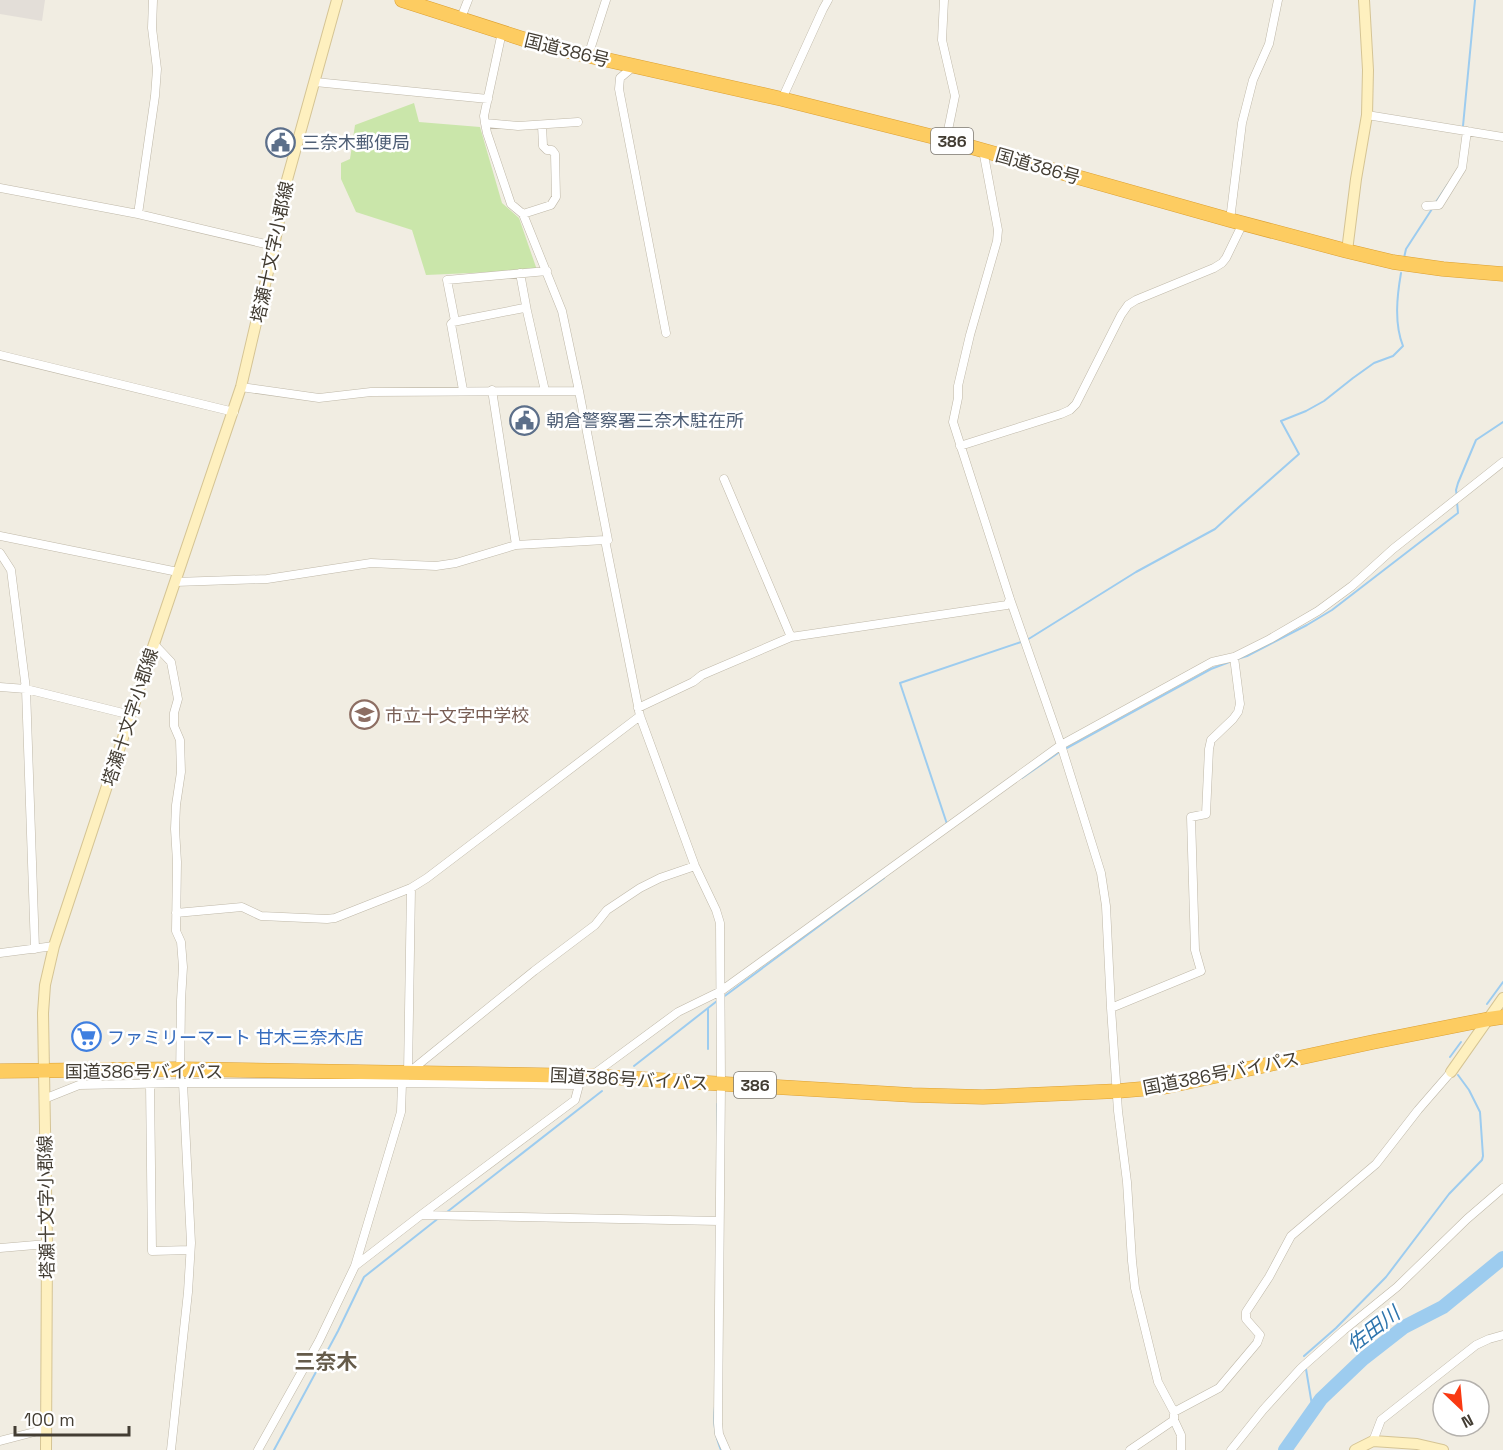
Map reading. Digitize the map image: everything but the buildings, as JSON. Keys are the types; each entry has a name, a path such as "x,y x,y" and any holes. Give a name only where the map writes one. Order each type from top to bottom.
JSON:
{"highway":[{"name":"国道386号","path":"402,0 545,46 782,99 946,140 1347,251 1393,262 1503,274"},
{"name":"国道386号バイパス","path":"0,1071 181,1078 591,1076 912,1095 983,1097 1164,1087 1496,1018"}],"main road":[{"name":"塔瀬十文字小郡線","path":"46,1450 47,1244 43,1071 45,985 54,946 234,412 274,246 287,180 337,0"},
{"path":"1347,251 1367,116 1368,70 1364,0"},
{"path":"1451,1072 1496,1018 1503,998"},
{"path":"1355,1450 1372,1441 1417,1444 1443,1450"}],"street":[{"path":"138,214 157,69 152,28 153,0"},
{"path":"461,18 468,0"},
{"path":"588,56 606,0"},
{"path":"782,99 828,0"},
{"path":"945,0 942,40 955,96 946,140"},
{"path":"960,446 1070,410 1076,404 1120,315 1128,305 1214,268 1226,258 1236,221 1242,123 1253,80 1269,44 1278,0"},
{"path":"0,536 177,577 267,579 371,563 436,566 456,563 516,545 608,540 562,311 523,214 511,204 487,133 484,116 502,32"},
{"path":"634,66 620,78 619,88 666,333"},
{"path":"315,82 488,99"},
{"path":"1367,116 1503,136"},
{"path":"485,123 518,126 578,122"},
{"path":"523,214 551,205 556,196 555,154 543,146 542,125"},
{"path":"1427,206 1439,204 1462,168 1467,131"},
{"path":"983,150 998,230 995,251 970,335 958,386 953,422 1010,599 1061,745 1101,873 1106,906 1118,1111 1127,1182 1135,1288 1158,1382 1181,1435 1181,1450"},
{"path":"0,188 138,214 274,246"},
{"path":"455,321 447,280 547,271"},
{"path":"520,273 545,391"},
{"path":"464,390 451,324 455,321 524,308 527,311"},
{"path":"0,355 234,412"},
{"path":"241,387 319,398 371,392 579,391"},
{"path":"492,390 516,545"},
{"path":"355,1266 575,1100 579,1085 678,1012 721,991 1061,745 1212,662 1234,657 1318,611 1503,462"},
{"path":"724,479 792,638"},
{"path":"605,540 639,712 695,866 720,923 721,1083 716,1220 720,1349 718,1423 719,1434 726,1450"},
{"path":"0,553 11,570 26,689 35,949"},
{"path":"176,913 242,908 261,916 335,918 411,888 427,878 639,712 702,675 792,638 1007,605 1010,599"},
{"path":"154,644 171,662 178,699 174,713 174,726 180,740 181,772 176,817 176,931 181,942 183,968 181,1078 191,1244 171,1450"},
{"path":"1111,1008 1201,971 1195,951 1191,817 1206,814 1211,740 1238,712 1240,704 1234,657"},
{"path":"0,687 26,689 131,715"},
{"path":"405,1078 534,971 595,925 607,910 660,878 695,866"},
{"path":"258,1450 319,1341 355,1266 400,1112 405,1078 411,888"},
{"path":"0,953 54,946"},
{"path":"1130,1450 1174,1416 1219,1388 1257,1343 1260,1335 1246,1319 1246,1312 1269,1277 1291,1236 1376,1164 1451,1072"},
{"path":"44,1099 79,1085 150,1083 181,1078"},
{"path":"405,1078 579,1085"},
{"path":"150,1083 152,1251 190,1250"},
{"path":"1231,1450 1301,1368 1397,1287 1467,1219 1503,1188"},
{"path":"421,1215 716,1220"},
{"path":"0,1248 47,1244"},
{"path":"1372,1441 1381,1420 1394,1409 1476,1345 1503,1335"},
{"path":"0,1441 46,1429"}],"shaded area":[{"path":"0,0 45,0 42,21 0,14"}],"green space":[{"path":"414,103 419,122 480,127 502,203 519,218 537,270 426,275 412,230 356,212 341,179 341,163 350,159 355,125"}],"waterway":[{"path":"1463,126 1475,0"},
{"path":"1436,202 1448,184"},
{"path":"1404,258 1406,249 1432,209"},
{"path":"1027,640 1136,572 1215,529 1299,454 1281,421 1324,401 1374,363 1393,356 1403,346 1397,319 1401,273"},
{"path":"1457,497 1458,483 1476,440 1503,422"},
{"path":"1237,659 1247,656 1332,610 1458,513 1457,502"},
{"path":"947,824 900,683 1021,642"},
{"path":"1065,749 1211,669 1232,661"},
{"path":"1022,778 1058,753"},
{"path":"722,998 884,878"},
{"path":"1487,1004 1503,982"},
{"path":"634,1066 717,1001"},
{"path":"708,1009 708,1049"},
{"path":"1450,1057 1461,1042"},
{"path":"1304,1356 1336,1328 1386,1277 1449,1194 1482,1160 1480,1112 1458,1075"},
{"path":"447,1212 602,1091"},
{"path":"717,1104 717,1170"},
{"path":"274,1450 338,1331 364,1277 440,1217"},
{"name":"佐田川","path":"1285,1450 1321,1399 1363,1359 1404,1327 1443,1307 1503,1258"},
{"path":"1306,1369 1313,1411"},
{"path":"715,1406 715,1429 721,1450"}],"place":[{"name":"三奈木郵便局","path":"281,142"},
{"name":"朝倉警察署三奈木駐在所","path":"525,420"},
{"name":"市立十文字中学校","path":"364,715"},
{"name":"ファミリーマート 甘木三奈木店","path":"86,1037"}],"district":[{"name":"三奈木","path":"326,1361"}]}
